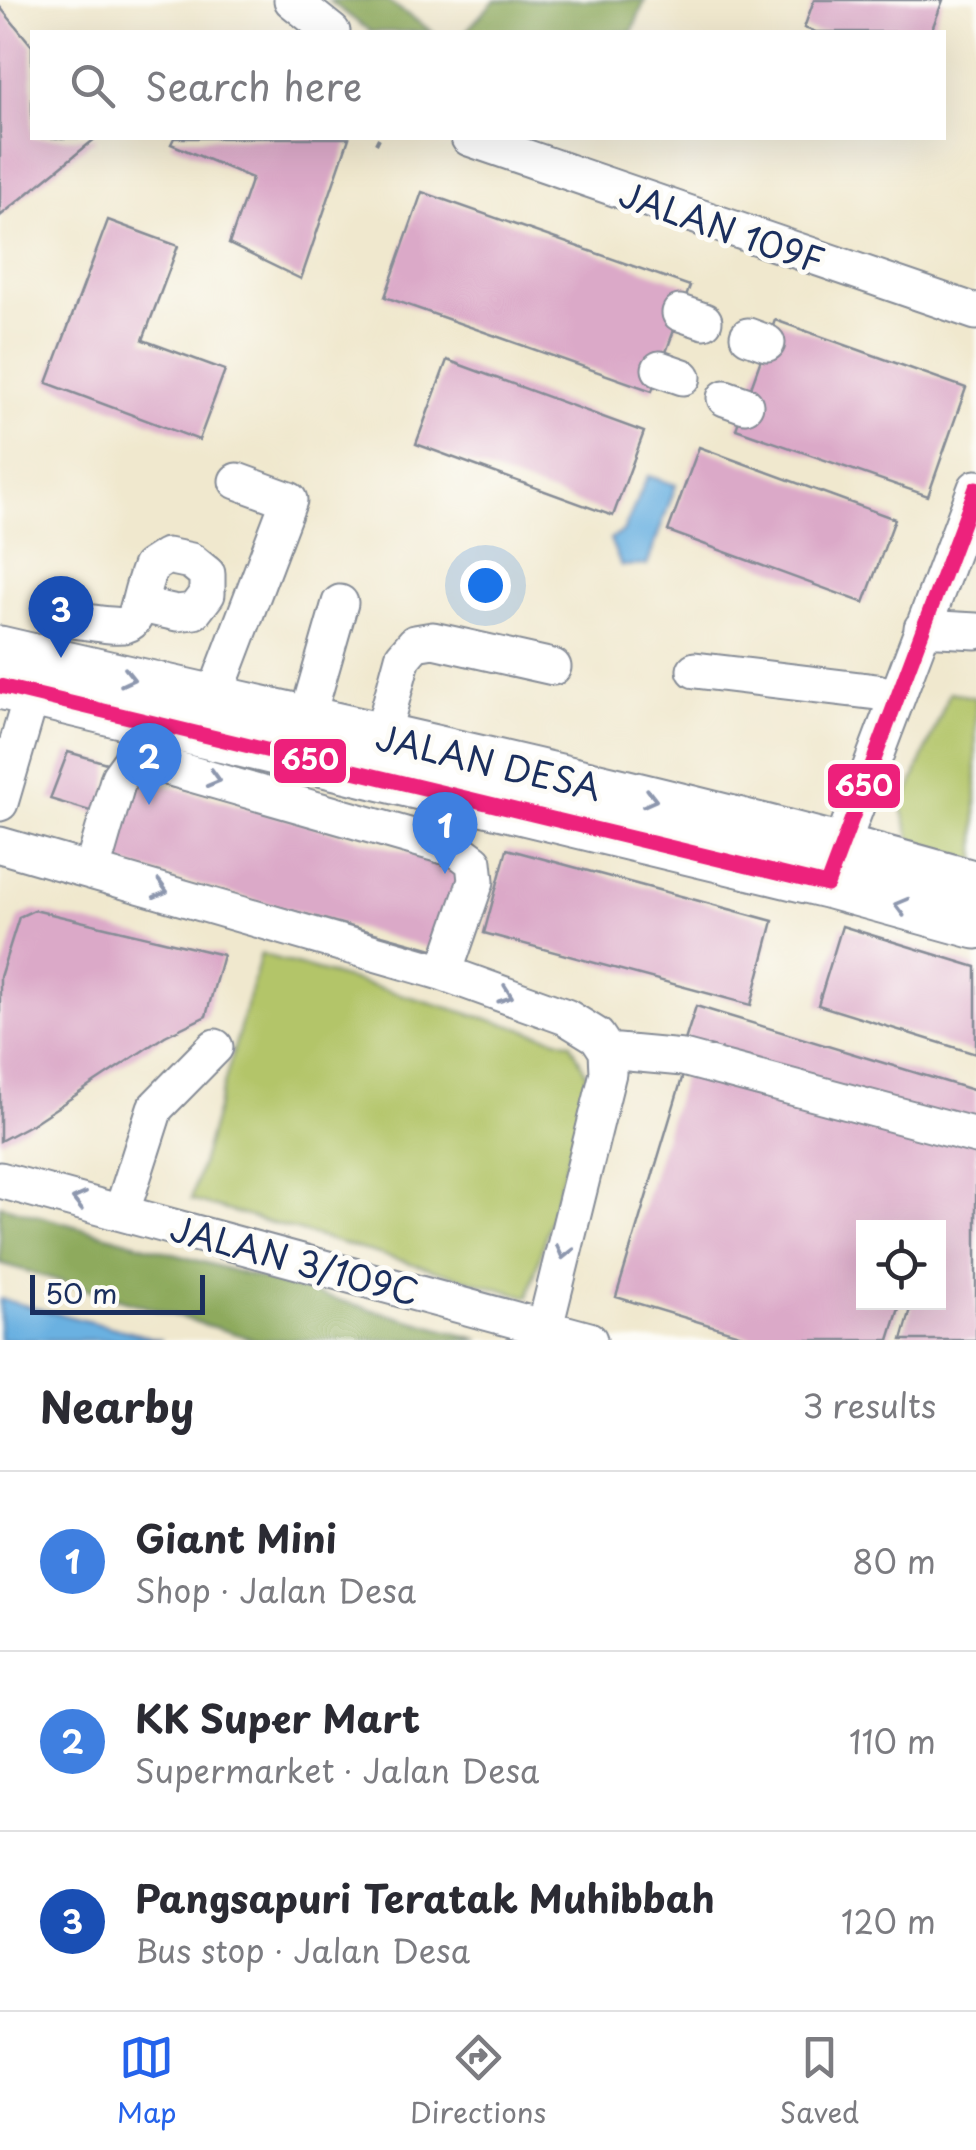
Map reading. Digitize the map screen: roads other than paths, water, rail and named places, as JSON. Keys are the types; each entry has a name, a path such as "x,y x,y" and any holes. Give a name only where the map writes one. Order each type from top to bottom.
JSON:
{"main road":[{"name":"JALAN DESA","path":"19,672 214,697 382,735 834,865 976,926"},
{"name":"JALAN DESA","path":"19,672 834,865 976,884"}],"street":[{"path":"292,0 330,30"},
{"name":"JALAN 109F","path":"476,140 976,312"},
{"path":"214,697 289,500 236,480"},
{"path":"834,865 976,488"},
{"path":"307,718 340,604"},
{"path":"74,620 121,627 138,615 141,605"},
{"path":"922,628 976,631"},
{"path":"382,735 404,657 415,642 433,640 553,668"},
{"path":"695,670 877,692 896,698"},
{"path":"0,803 19,672"},
{"path":"92,870 118,777 130,762 139,760 458,850 474,862 476,881 444,973"},
{"path":"0,845 444,973 585,1026 598,1036 607,1052 608,1073 545,1328"},
{"path":"122,1211 155,1108 214,1048"},
{"path":"607,1052 684,1058 976,1136"},
{"name":"JALAN 3/109C","path":"0,1180 589,1340"}],"water":[{"path":"648,476 676,485 647,565 621,566 610,539 623,532"},
{"path":"0,1299 142,1335 162,1340 0,1340"}],"place":[{"name":"Pangsapuri Teratak Muhibbah","path":"61,658"},
{"name":"KK Super Mart","path":"149,805"},
{"name":"Giant Mini","path":"445,874"}]}
